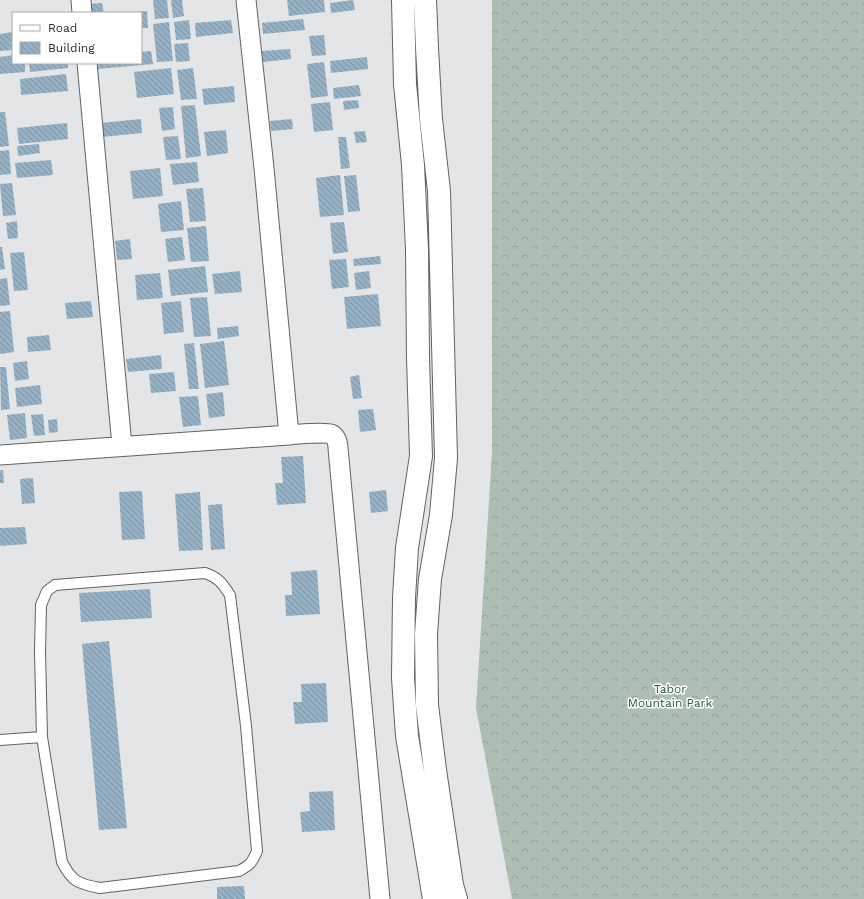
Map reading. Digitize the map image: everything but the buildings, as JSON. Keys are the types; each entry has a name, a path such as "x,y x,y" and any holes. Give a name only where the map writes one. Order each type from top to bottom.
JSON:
{"street":[{"path":"81,0 82,12"},
{"path":"246,0 264,168 289,435"},
{"path":"402,0 405,84 413,165 417,241 421,456 408,548 404,598 403,678 407,736 434,899"},
{"path":"426,0 431,119 439,191 446,458 441,515 430,579 426,634 428,705 436,778 452,885 456,899"},
{"path":"87,64 122,446"},
{"path":"0,455 289,435 331,434 335,438 337,442 380,899"}],"lane":[{"path":"205,573 215,577 225,586 230,595 246,726 256,851 251,864 239,871 100,888 85,885 75,880 67,872 62,862 42,737 40,652 41,605 47,591 54,585 150,577 205,573"},
{"path":"0,740 42,737"}],"green space":[{"name":"Tabor Mountain Park","path":"492,0 864,0 864,899 512,899 476,708 492,453"}]}
